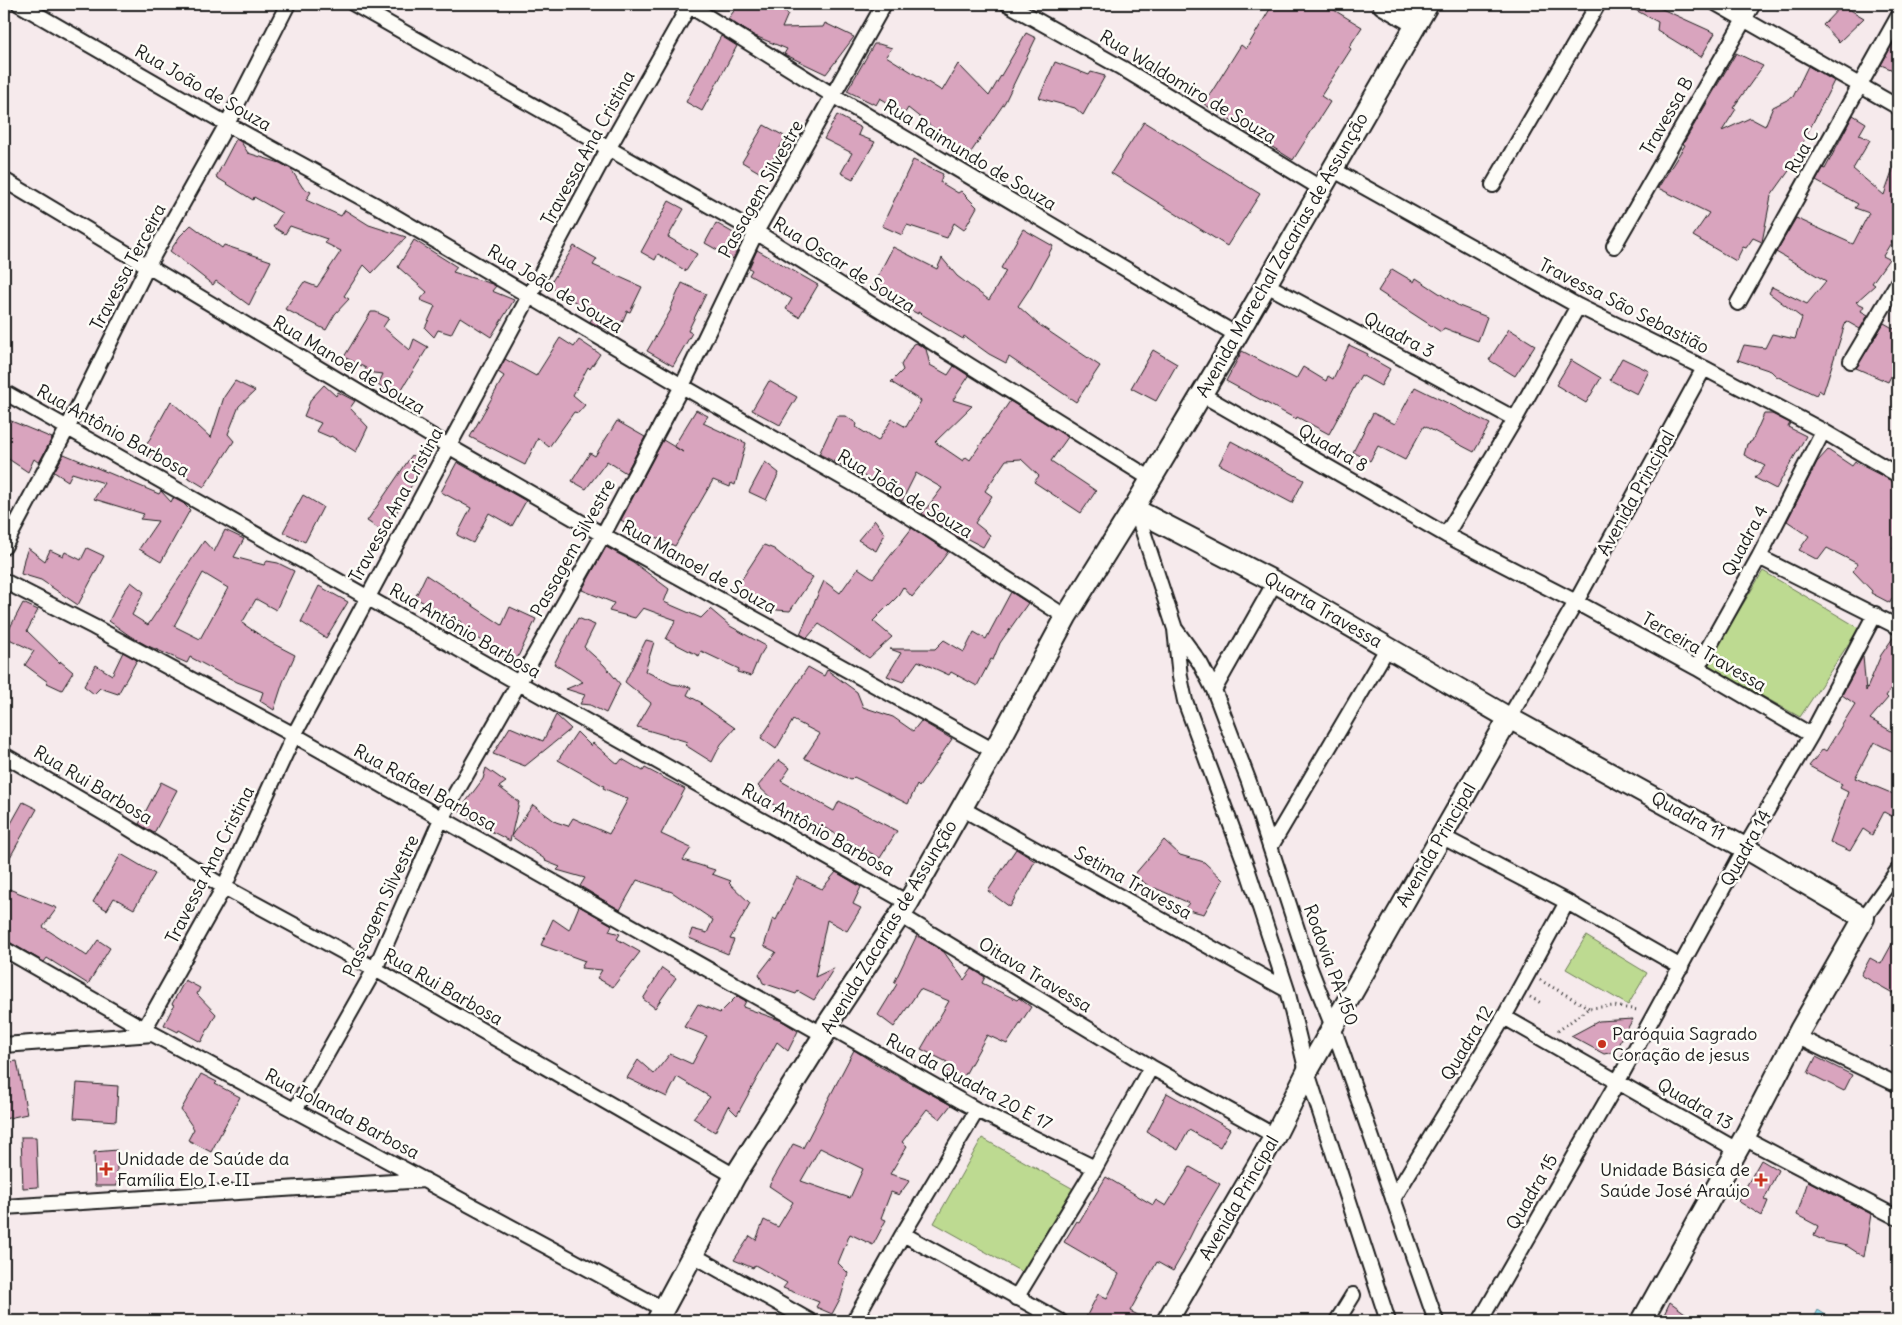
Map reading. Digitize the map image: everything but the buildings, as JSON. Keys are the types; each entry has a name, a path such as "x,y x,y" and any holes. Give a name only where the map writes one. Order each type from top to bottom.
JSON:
{"street":[{"name":"Rua João de Souza","path":"19,4 227,124 377,206 682,386 901,511 1066,617"},
{"name":"Travessa Terceira","path":"4,547 68,427 148,265 227,124 288,4"},
{"name":"Rua Oscar de Souza","path":"354,4 756,232 1151,479"},
{"name":"Travessa Ana Cristina","path":"149,1031 224,887 294,735 450,447 529,295 688,4"},
{"name":"Rua Raimundo de Souza","path":"688,4 834,96 1237,335"},
{"name":"Passagem Silvestre","path":"296,1110 375,969 441,819 603,535 682,386 756,232 884,4"},
{"name":"Rua Waldomiro de Souza","path":"1008,4 1122,68 1322,189"},
{"path":"1384,4 1416,23"},
{"name":"Avenida Marechal Zacarias de Assunção","path":"1136,508 1151,479 1237,335 1428,4"},
{"path":"1493,185 1598,4"},
{"path":"1717,4 1745,18 1898,107"},
{"name":"Travessa B","path":"1614,246 1753,4"},
{"name":"Rua C","path":"1738,303 1898,17"},
{"name":"Travessa São Sebastião","path":"1332,169 1578,306 1704,368 1822,431 1898,475"},
{"name":"Rua Manoel de Souza","path":"4,180 450,447 603,535 994,751"},
{"path":"1851,360 1898,282"},
{"name":"Quadra 3","path":"1265,284 1515,419"},
{"path":"1576,602 1446,535 1515,419 1578,306"},
{"name":"Avenida Principal","path":"1167,1321 1275,1136 1307,1072 1576,602 1704,368"},
{"name":"Rua Antônio Barbosa","path":"4,392 368,596 904,909"},
{"name":"Quadra 8","path":"1201,394 1446,535"},
{"name":"Quadra 4","path":"1697,668 1759,557 1822,431"},
{"name":"Avenida Zacarias de Assunção","path":"660,1315 735,1176 904,909 994,751 1066,617 1136,508"},
{"name":"Quarta Travessa","path":"1136,508 1275,582 1509,718"},
{"name":"Rodovia PA-150","path":"1136,508 1176,629 1180,677 1185,701 1248,871 1287,990 1307,1072 1388,1321"},
{"path":"1759,557 1898,627"},
{"name":"Rua Rafael Barbosa","path":"4,581 94,627 294,735 441,819 826,1030"},
{"path":"1214,690 1275,582"},
{"name":"Terceira Travessa","path":"1576,602 1697,668 1811,735"},
{"name":"Quadra 14","path":"1618,1082 1745,848 1811,735 1875,614"},
{"name":"Rodovia PA-150","path":"1176,629 1200,663 1214,690 1271,846 1309,966 1333,1027 1436,1321"},
{"path":"1271,846 1388,647"},
{"name":"Quadra 11","path":"1509,718 1745,848 1864,918"},
{"name":"Rua Rui Barbosa","path":"4,755 114,818 224,887 375,969 735,1176"},
{"name":"Setima Travessa","path":"960,808 1287,990"},
{"path":"1441,836 1567,902 1681,967"},
{"path":"1642,1321 1740,1144 1796,1036 1864,918 1898,871"},
{"name":"Quadra 12","path":"1394,1199 1504,1017 1567,902"},
{"name":"Oitava Travessa","path":"904,909 1151,1067 1275,1136"},
{"name":"Rua Iolanda Barbosa","path":"4,949 149,1031 425,1180 660,1315"},
{"name":"Quadra 13","path":"1504,1017 1618,1082 1740,1144 1898,1218"},
{"name":"Rua da Quadra 20 E 17","path":"826,1030 977,1110 1095,1168"},
{"path":"4,1045 149,1031"},
{"path":"1796,1036 1898,1085"},
{"path":"1016,1298 1095,1168 1151,1067"},
{"name":"Quadra 15","path":"1480,1321 1618,1082"},
{"path":"854,1321 977,1110"},
{"path":"4,1207 425,1180"},
{"path":"903,1234 1060,1321"},
{"path":"693,1256 810,1321"},
{"path":"1337,1321 1353,1295"}],"path":[{"path":"1528,973 1589,1008"},
{"path":"1555,1032 1572,1018 1589,1008 1614,1006 1637,1011 1642,1002"}],"green space":[{"path":"1763,571 1859,628 1800,717 1706,665"},
{"path":"1586,936 1647,973 1628,1005 1566,969"},
{"path":"982,1138 1077,1191 1029,1276 934,1223"}],"water":[{"path":"1818,1310 1835,1321 1819,1321 1814,1318"}],"place":[{"name":"Paróquia Sagrado Coração de jesus","path":"1602,1044"},
{"name":"Unidade de Saúde da Família Elo I e II","path":"106,1169"},
{"name":"Unidade Básica de Saúde José Araújo","path":"1761,1180"}]}
